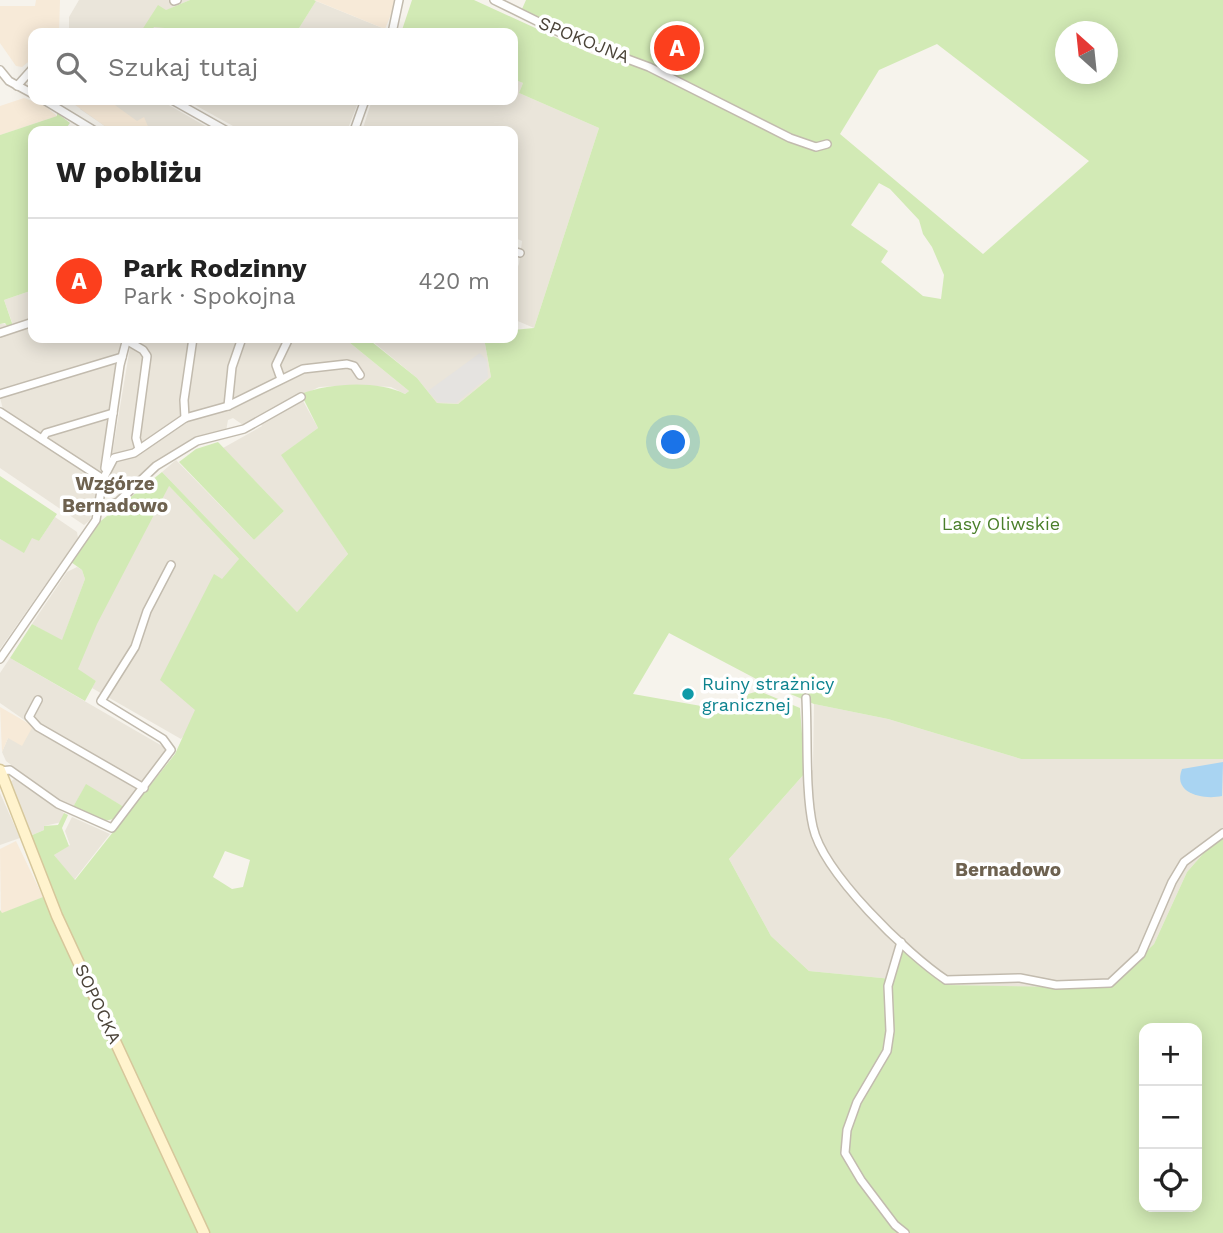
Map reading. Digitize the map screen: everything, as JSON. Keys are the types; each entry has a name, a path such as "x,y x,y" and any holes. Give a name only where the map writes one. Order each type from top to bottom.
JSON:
{"main road":[{"name":"SOPOCKA","path":"0,770 57,916 204,1233"}],"street":[{"path":"393,28 399,0"},
{"name":"SPOKOJNA","path":"494,0 571,38 649,67 790,138 816,147 827,144"},
{"path":"0,70 17,86 28,92"},
{"path":"17,86 28,74"},
{"path":"52,105 87,126"},
{"path":"181,105 218,126"},
{"path":"356,126 363,105"},
{"path":"0,333 28,324"},
{"path":"0,659 88,533 100,508 126,343"},
{"path":"133,343 144,350 147,356 136,438 139,449"},
{"path":"185,418 184,400 191,343"},
{"path":"228,406 232,367 240,343"},
{"path":"281,379 276,365 287,343"},
{"path":"0,394 122,356"},
{"path":"103,479 111,461 139,449 185,418 228,406 312,366 347,364 354,366 360,375"},
{"path":"100,508 118,502 156,466 197,441 233,433 301,397"},
{"path":"0,412 103,479"},
{"path":"42,439 46,433 113,413"},
{"path":"38,699 29,715 38,727 144,788 169,756 170,746 101,701 135,647 148,611 171,565"},
{"path":"806,698 811,819 817,839 860,903 939,975 954,982 1020,978 1056,985 1106,985 1141,954 1172,882 1184,862 1223,833"},
{"name":"SOPOCKA","path":"0,770 10,771 58,804 111,828 144,788"},
{"path":"901,942 888,986 887,1051 857,1102 847,1130 845,1153 860,1180 895,1225 905,1233"}],"shaded area":[{"path":"36,0 60,0 59,28 28,28 28,62 22,67 16,66 0,43 0,6 35,6"},
{"path":"79,0 190,0 167,10 168,28 69,28 69,17"},
{"path":"314,0 397,0 385,28"},
{"path":"316,1 383,28 299,28"},
{"path":"518,81 523,83 519,93 599,128 534,328 518,321 518,266 522,241 518,239 518,126 364,126 370,105 518,105"},
{"path":"24,98 28,100 28,105 42,105 57,116 0,135 0,106"},
{"path":"75,105 115,105 137,121 144,117 148,126 105,126"},
{"path":"83,105 169,105 205,126 105,126 80,109"},
{"path":"195,105 357,105 349,126 233,126"},
{"path":"28,292 28,343 120,343 102,467 90,520 84,525 0,468 0,411 3,409 0,398 0,324 13,325 4,300"},
{"path":"129,343 350,343 409,391 405,394 391,387 357,385 319,387 243,425 233,418 228,420 226,431 195,438 177,448 122,489 112,487 108,479"},
{"path":"374,343 485,343 491,377 458,404 437,403 417,378"},
{"path":"480,353 487,361 488,377 456,403 438,402 428,391"},
{"path":"302,399 318,428 282,455 348,554 297,612 162,472 176,460 254,540 284,511 223,448 262,426 259,421"},
{"path":"167,484 239,559 206,710 181,739 92,688 96,681 67,664"},
{"path":"55,517 77,532 78,538 0,649 0,539 24,552 32,537 39,541"},
{"path":"77,567 82,570 85,579 62,641 32,624 67,572"},
{"path":"10,658 164,747 165,756 124,807 86,785 73,807 57,799 6,761 2,752 8,738 33,726 0,703 0,673"},
{"path":"814,704 888,719 1021,759 1223,759 1223,831 1187,872 1154,944 1108,989 947,985 906,949 892,979 809,971 771,936 729,859 805,773 813,770"},
{"path":"0,707 33,726 22,746 8,738 2,752"},
{"path":"14,779 64,813 62,822 44,826 44,830 30,836 9,783"},
{"path":"0,793 20,838 0,845"},
{"path":"72,817 110,834 74,880 54,855 70,845 65,831"},
{"path":"16,841 43,897 1,914 0,849"}],"green space":[{"path":"190,0 316,1 299,28 143,28 158,5 166,10"},
{"name":"Lasy Oliwskie","path":"412,0 474,0 592,54 620,63 623,52 591,43 522,9 526,0 1223,0 1223,759 1021,759 888,719 814,704 762,682 669,633 633,694 741,713 748,694 759,691 800,708 805,773 729,859 771,936 809,971 892,979 901,950 906,949 947,985 1108,988 1154,944 1187,872 1223,831 1223,1233 209,1233 69,932 30,836 44,830 44,826 58,825 64,813 68,815 62,828 69,846 54,855 75,880 175,754 195,710 160,680 214,574 222,579 239,559 169,486 97,624 78,669 96,681 85,701 10,658 32,624 62,640 85,579 82,570 71,562 97,524 162,472 297,612 348,554 281,455 318,428 301,394 339,385 367,385 405,394 409,391 350,343 373,343 417,378 437,403 458,404 491,377 485,343 518,343 518,330 534,328 599,128 519,93 523,83 518,81 518,28 403,28","holes":["937,44 1089,161 983,254 840,134 879,70","879,183 890,189 919,220 923,234 932,247 944,275 941,299 923,296 881,262 888,251 851,225","225,851 250,860 243,887 232,889 213,877"]},
{"path":"57,113 70,123 68,126 28,126 28,292 4,300 13,326 8,327 5,323 0,324 0,135 57,116"},
{"path":"218,442 284,511 254,540 179,462 196,449"},
{"path":"0,476 57,514 39,541 32,538 24,553 0,539"},
{"path":"86,784 124,807 114,819 104,821 73,807"},
{"path":"43,897 198,1233 0,1233 0,910 2,913"}],"water":[{"path":"1223,762 1222,796 1199,796 1186,790 1182,784 1182,769"}],"place":[{"name":"Park Rodzinny","path":"677,48"},
{"name":"Ruiny strażnicy granicznej","path":"688,694"}],"district":[{"name":"Wzgórze Bernadowo","path":"115,494"},
{"name":"Bernadowo","path":"1008,869"}]}
